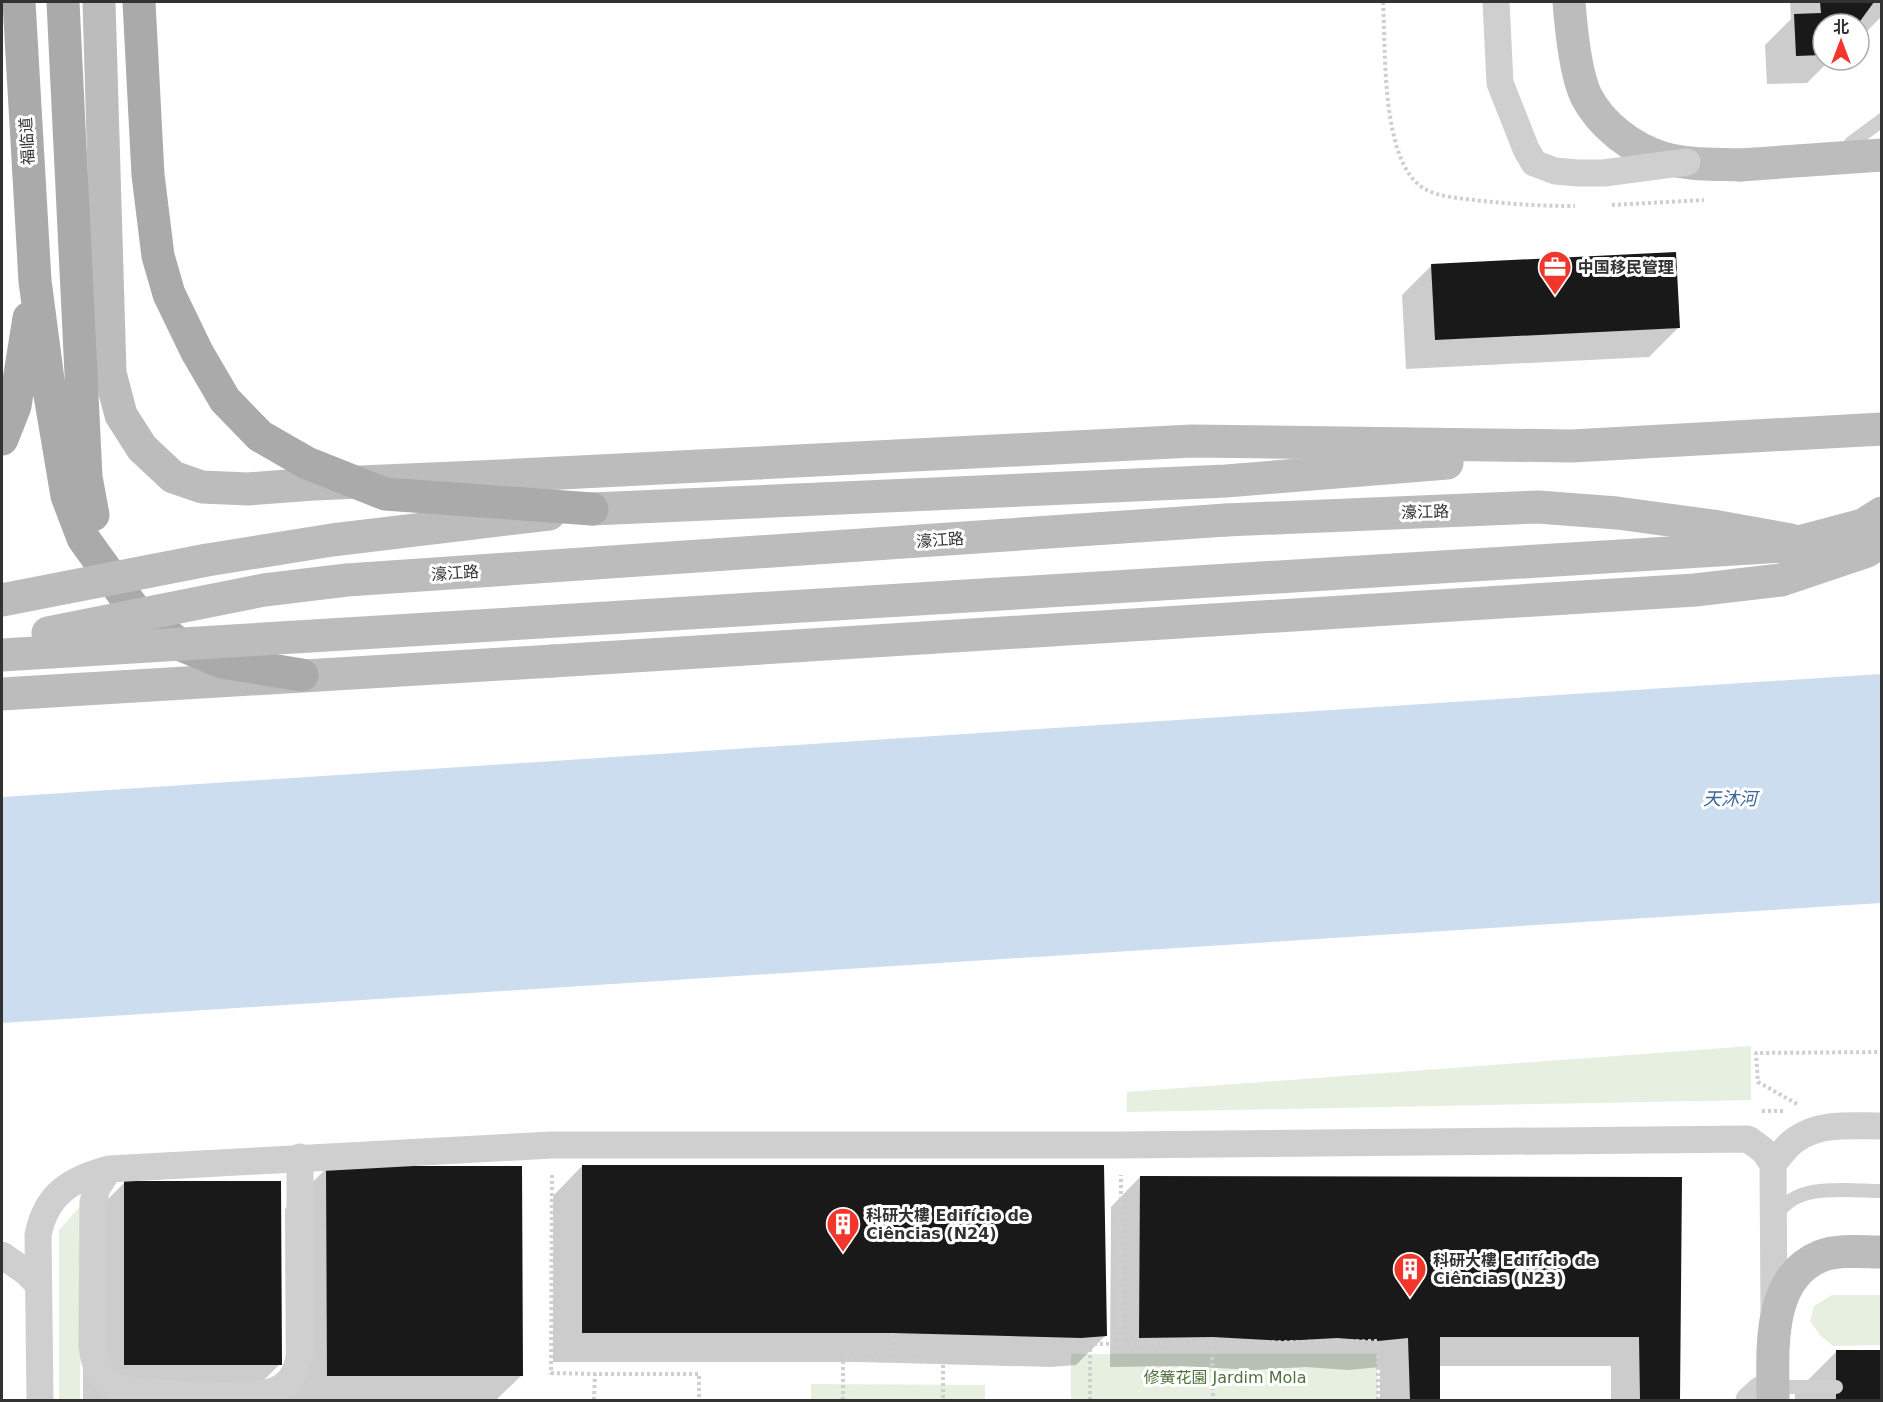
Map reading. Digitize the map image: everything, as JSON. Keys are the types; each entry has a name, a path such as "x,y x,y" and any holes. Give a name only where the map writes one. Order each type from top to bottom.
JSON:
{"main road":[{"name":"福临道","path":"19,2 35,281"},
{"path":"63,2 86,477 96,534 109,574"},
{"path":"99,2 110,373 121,415 142,448 172,477 202,488 248,489 1192,441 1572,446 1881,429"},
{"path":"139,2 148,175 158,256 169,294 197,352 225,400 260,436 307,463 386,494 592,509"},
{"path":"1569,2 1575,53 1586,96 1616,133 1646,152 1664,159 1740,165 1881,155"},
{"path":"2,439 15,406 35,281"},
{"path":"35,281 50,395 67,495 83,538 134,609 179,644 222,662 302,675"},
{"path":"2,600 207,560 332,540 592,509 1226,481 1442,463 1572,446"},
{"name":"濠江路","path":"2,641 70,630 264,590 347,580 1226,520 1538,507 1617,513 1713,526 1834,547 1881,551"},
{"path":"2,654 1784,546 1863,525 1881,513"},
{"path":"2,694 1695,590 1781,580 1868,551 1881,541"},
{"path":"1765,1396 1774,1326 1786,1290 1796,1273 1807,1263 1823,1255 1844,1252 1881,1252"}],"street":[{"path":"1496,2 1500,83 1534,164 1555,171 1604,173 1687,162"},
{"path":"40,1401 38,1235 41,1219 60,1192 90,1174 109,1169 552,1145 1121,1144 1748,1139 1812,1126 1881,1126"},
{"path":"1773,1164 1795,1140 1812,1131 1832,1126"},
{"path":"1748,1139 1764,1150 1773,1164 1774,1326"},
{"path":"109,1169 97,1188 93,1202 92,1346 93,1359 98,1370 115,1386 135,1390 252,1395 282,1387 297,1369 300,1355 300,1157"},
{"path":"2,1255 39,1284"}],"lane":[{"path":"1851,143 1881,120"},
{"path":"1773,1224 1780,1210 1791,1200 1813,1191 1881,1191"},
{"path":"1765,1396 1836,1387"}],"path":[{"path":"1798,1105 1758,1082 1756,1053 1881,1052"},
{"path":"1761,1112 1785,1111"},
{"path":"1120,1344 1121,1144"},
{"path":"552,1145 551,1373 699,1374 699,1401"},
{"path":"893,1333 893,1361"},
{"path":"1090,1401 1090,1344 1378,1341 1378,1401"},
{"path":"1212,1343 1213,1401"},
{"path":"843,1401 843,1360 943,1361 943,1401"},
{"path":"594,1401 595,1374"}],"green space":[{"path":"1751,1046 1751,1100 1127,1112 1127,1092"},
{"path":"82,1204 80,1400 59,1400 59,1230"},
{"path":"1832,1295 1881,1295 1881,1345 1833,1346 1820,1335 1810,1321 1814,1306"},
{"name":"修簧花園 Jardim Mola","path":"1071,1354 1377,1354 1378,1400 1071,1400"},
{"path":"811,1384 985,1385 985,1400 811,1400"}],"water":[{"name":"天沐河","path":"1881,674 1881,903 2,1023 2,797"}],"building":[{"path":"1820,2 1874,2 1867,12 1821,12"},
{"path":"1811,13 1811,55 1796,56 1794,14"},
{"name":"中国移民管理","path":"1676,252 1680,328 1435,340 1431,264"},
{"name":"科研大樓 Edifício de Ciências (N24)","path":"582,1165 1104,1165 1107,1336 1081,1338 893,1333 582,1333"},
{"path":"326,1166 522,1166 523,1376 327,1376"},
{"name":"科研大樓 Edifício de Ciências (N23)","path":"1140,1176 1682,1177 1680,1400 1640,1400 1639,1337 1440,1337 1440,1400 1410,1400 1408,1338 1378,1341 1337,1338 1283,1341 1213,1337 1139,1338"},
{"path":"124,1181 281,1181 282,1365 124,1365"},
{"path":"1836,1350 1882,1350 1882,1400 1836,1400"}],"place":[{"name":"中国移民管理","path":"1555,296"},
{"name":"科研大樓 Edifício de Ciências (N24)","path":"843,1253"},
{"name":"科研大樓 Edifício de Ciências (N23)","path":"1410,1298"}]}
